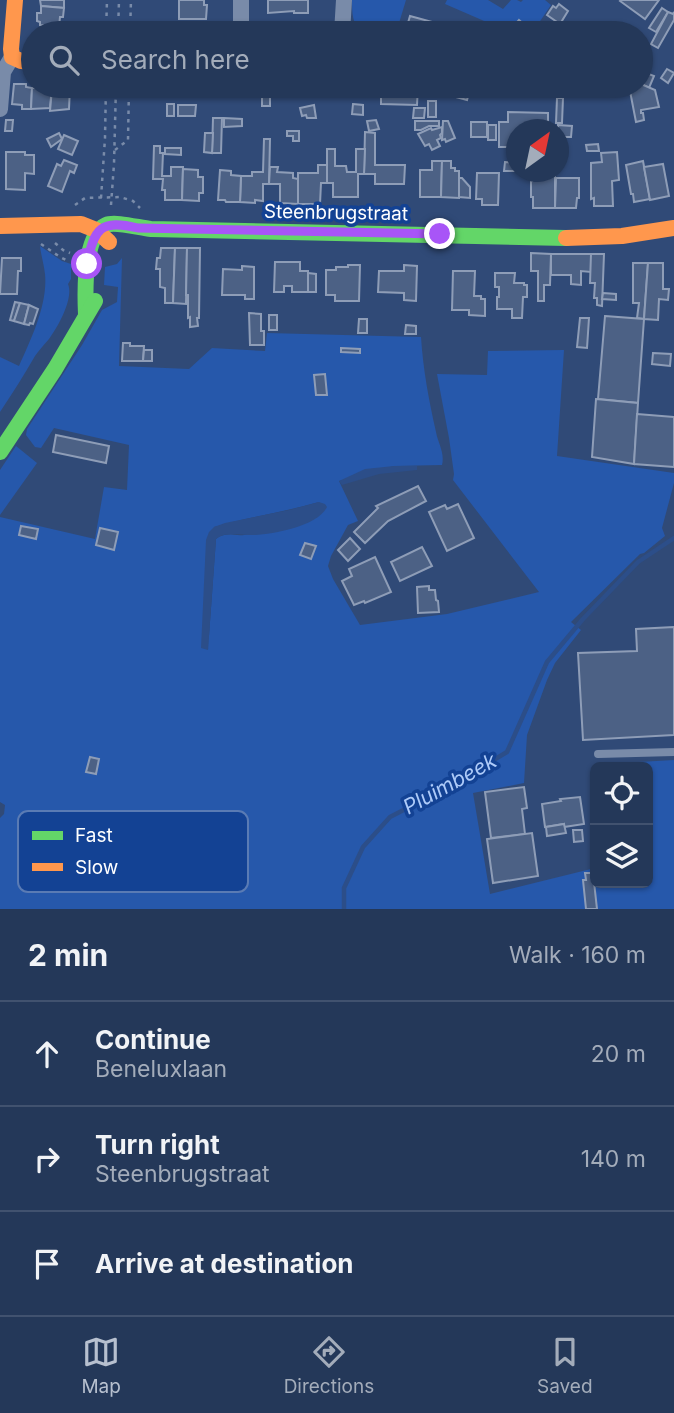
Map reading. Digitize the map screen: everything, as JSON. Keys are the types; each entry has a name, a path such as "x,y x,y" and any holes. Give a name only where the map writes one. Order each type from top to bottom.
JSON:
{"street":[{"path":"0,109 3,72 12,57 15,0"},
{"path":"241,21 242,0"},
{"path":"343,21 344,0"},
{"path":"12,57 21,61"},
{"name":"Steenbrugstraat","path":"0,226 81,224 91,227 104,237"},
{"name":"Steenbrugstraat","path":"104,237 105,225 111,224 138,228 570,237 618,237 674,228"},
{"path":"0,452 55,369 86,314 87,264 91,244 104,237"}],"lane":[{"path":"598,754 674,752"}],"path":[{"path":"106,21 107,0"},
{"path":"118,21 119,0"},
{"path":"131,0 131,21"},
{"path":"101,198 106,98"},
{"path":"112,198 116,98"},
{"path":"114,151 128,140 129,98"}],"shaded area":[{"path":"352,0 406,0 400,21 354,21"},
{"path":"447,0 488,0 503,9 511,0 545,0 551,5 540,21 484,21 445,4"},
{"path":"40,246 71,264 69,297 57,327 35,356 0,412 0,357 19,366 44,297 45,274"},
{"path":"122,258 119,366 189,369 212,348 265,351 267,333 421,337 427,385 442,452 442,465 394,466 339,481 358,521 348,525 328,566 360,625 447,614 539,592 453,480 449,438 437,374 487,375 488,351 564,350 557,456 674,473 674,483 662,528 665,536 640,554 571,622 581,630 555,663 547,680 527,735 524,783 473,793 490,894 590,869 590,888 653,888 653,762 639,762 674,760 674,909 0,909 0,818 4,814 5,805 0,802 0,517 95,539 104,487 127,490 129,445 54,428 41,448 35,447 26,435 27,429 102,310 117,302 118,287 104,285 105,267 117,264","holes":["319,502 248,534 224,535 216,539 208,649 214,527"]},
{"path":"16,446 37,463 0,515 0,470"},
{"path":"417,466 417,470 379,474 342,485 339,481 365,469"},
{"path":"319,502 327,507 322,514 295,528 263,534 225,535 216,539 208,650 201,648 206,540 209,532 225,523"}],"building":[{"path":"40,0 64,0 64,8 41,6"},
{"path":"179,0 204,0 204,5 207,5 206,19 179,19"},
{"path":"268,0 308,0 308,13 268,13"},
{"path":"621,0 659,0 645,19"},
{"path":"559,4 568,11 562,21 556,21 547,15 553,6 556,8"},
{"path":"41,6 64,8 60,21 37,21 37,13 41,13"},
{"path":"662,8 668,12 656,32 653,30 653,22"},
{"path":"668,12 674,12 674,20 658,48 653,45"},
{"path":"410,16 428,21 409,21"},
{"path":"667,69 674,73 668,83 661,78"},
{"path":"14,84 21,84 21,98 32,98 31,109 22,109 22,105 12,104"},
{"path":"653,89 655,90 659,107 641,110 644,120 636,122 631,98 653,98"},
{"path":"32,98 51,98 50,108 31,109"},
{"path":"51,98 70,98 69,109 50,111"},
{"path":"262,98 270,98 270,106 262,106"},
{"path":"381,98 417,98 417,105 381,104"},
{"path":"557,98 563,98 562,119 556,119"},
{"path":"428,101 436,101 436,117 428,117"},
{"path":"167,104 174,104 174,116 167,116"},
{"path":"353,104 363,105 363,115 352,114"},
{"path":"178,105 196,105 195,116 178,116"},
{"path":"314,105 316,118 302,116 300,108"},
{"path":"414,108 425,108 424,118 413,118"},
{"path":"508,112 548,113 548,119 508,119"},
{"path":"213,118 222,118 221,153 212,153"},
{"path":"224,118 242,119 242,126 224,127"},
{"path":"6,120 13,120 12,131 5,131"},
{"path":"376,120 379,129 369,131 367,121"},
{"path":"415,121 439,121 439,126 415,130"},
{"path":"443,121 448,121 455,138 446,142 445,139 442,140"},
{"path":"471,122 487,122 487,137 471,137"},
{"path":"499,122 506,122 506,147 499,147"},
{"path":"488,125 496,125 496,140 488,140"},
{"path":"442,127 441,138 437,140 440,146 432,150 429,144 425,146 418,134 431,128"},
{"path":"287,131 299,131 299,141 293,141 293,136 287,136"},
{"path":"365,132 375,133 375,165 405,165 404,184 375,184 375,174 364,174"},
{"path":"59,133 62,139 51,147 47,139"},
{"path":"205,133 213,133 212,153 204,152"},
{"path":"64,135 78,141 72,155 58,149"},
{"path":"264,139 270,139 269,184 263,184 263,201 240,202 241,176 263,172"},
{"path":"598,144 599,151 587,151 586,145"},
{"path":"154,146 160,146 160,153 163,153 162,176 171,176 171,167 183,167 182,200 165,200 163,179 153,179"},
{"path":"165,148 181,148 181,155 165,154"},
{"path":"327,149 335,149 335,166 346,166 347,172 356,172 356,149 365,149 364,174 358,174 358,197 333,197 333,183 327,183"},
{"path":"6,152 34,155 34,174 25,173 25,190 6,189"},
{"path":"617,152 619,180 612,181 613,206 594,206 594,198 591,199 591,163 602,162 601,153"},
{"path":"64,160 77,165 74,173 70,171 62,192 48,186 57,164 61,166"},
{"path":"432,161 442,161 441,197 420,197 420,170 432,170"},
{"path":"442,161 451,161 451,168 459,171 459,198 441,197"},
{"path":"643,161 650,199 634,202 626,165"},
{"path":"663,164 669,196 650,200 644,167"},
{"path":"318,165 327,165 327,183 321,183 320,204 298,204 298,173 318,173"},
{"path":"270,167 278,167 277,172 293,173 293,178 298,179 298,204 280,203 280,184 269,184"},
{"path":"183,169 198,170 198,177 203,177 203,193 199,193 199,201 182,200"},
{"path":"220,170 241,176 240,202 218,200"},
{"path":"477,173 499,173 498,205 482,205 482,199 476,199"},
{"path":"459,178 470,187 470,198 459,197"},
{"path":"569,178 579,178 576,208 555,208 556,182 569,182"},
{"path":"531,182 555,182 555,208 533,208"},
{"path":"161,248 175,248 173,303 165,303 165,288 160,287 160,269 156,269"},
{"path":"175,248 187,248 186,304 173,303"},
{"path":"187,248 200,248 198,326 190,327 186,295"},
{"path":"531,253 551,254 550,285 544,285 544,301 538,301 538,271 531,271"},
{"path":"551,254 591,254 591,272 581,271 581,285 571,284 571,275 551,275"},
{"path":"591,254 604,254 602,306 597,305 597,298 594,298 595,283 590,283"},
{"path":"2,258 21,258 17,294 0,294"},
{"path":"275,262 300,262 300,271 308,271 308,292 292,292 292,286 284,286 284,292 274,292"},
{"path":"633,263 648,263 644,319 637,318 639,303 633,303"},
{"path":"648,263 663,263 663,289 669,289 668,300 659,299 658,320 644,319"},
{"path":"360,265 359,301 335,301 335,295 326,295 326,270 336,270 336,267"},
{"path":"404,265 417,266 416,301 404,300 404,293 378,292 379,271 404,271"},
{"path":"242,266 254,267 254,299 245,299 245,295 222,295 223,269 242,270"},
{"path":"453,271 475,271 474,296 485,299 485,316 469,315 469,310 452,310"},
{"path":"308,273 316,274 316,292 308,292"},
{"path":"495,273 515,273 514,283 527,285 527,297 523,297 522,318 512,318 512,309 497,309 499,287 495,287"},
{"path":"603,293 616,294 616,300 602,299"},
{"path":"15,302 20,303 14,321 10,320"},
{"path":"20,303 29,305 24,324 14,321"},
{"path":"29,305 38,309 33,324 29,325 24,324"},
{"path":"249,313 261,314 264,345 250,345"},
{"path":"269,315 277,315 277,330 269,330"},
{"path":"605,316 644,319 638,403 598,399"},
{"path":"580,318 589,318 587,348 577,347"},
{"path":"359,319 367,319 367,333 358,333"},
{"path":"406,325 416,326 416,334 405,334"},
{"path":"123,343 144,346 143,361 122,361"},
{"path":"341,348 360,349 360,353 341,352"},
{"path":"144,350 152,350 152,361 143,361"},
{"path":"653,353 671,354 670,366 652,364"},
{"path":"325,374 327,395 316,395 314,375"},
{"path":"596,399 638,403 634,464 592,457"},
{"path":"637,414 674,417 674,467 634,464"},
{"path":"56,435 109,446 106,463 53,452"},
{"path":"418,486 426,501 388,521 365,543 354,532 378,508 376,506"},
{"path":"458,504 474,538 447,551 429,512 445,505 447,509"},
{"path":"21,526 38,529 36,539 19,535"},
{"path":"100,528 118,532 114,550 96,545"},
{"path":"350,538 360,549 348,561 338,550"},
{"path":"305,543 316,546 311,559 300,555"},
{"path":"422,547 432,566 400,581 391,562"},
{"path":"375,557 391,592 354,605 342,581 352,576 349,569"},
{"path":"429,586 429,590 435,590 439,612 418,613 417,587"},
{"path":"674,627 674,735 583,740 578,653 637,651 636,629"},
{"path":"90,757 99,759 96,774 86,772"},
{"path":"524,787 527,808 522,809 525,834 491,838 485,792"},
{"path":"580,797 584,824 545,827 542,804"},
{"path":"564,824 566,833 547,836 546,827"},
{"path":"573,830 582,830 583,841 574,842"},
{"path":"532,833 538,876 493,883 487,839"},
{"path":"585,873 590,873 590,888 595,888 597,909 586,909 583,880 586,880"}],"waterway":[{"name":"Pluimbeek","path":"344,909 344,888 363,847 390,817 507,752 547,662 583,619 638,562 674,538"}],"traffic: fast":[{"path":"86,314 89,252 98,231 110,224 151,229 566,238"},
{"path":"0,452 55,369 95,301"}],"traffic: slow":[{"path":"15,0 11,49 12,57 21,61"},
{"path":"0,226 81,224 96,230 109,242"},
{"path":"566,238 622,236 674,228"}],"route":[{"path":"87,264 91,244 99,231 105,225 111,224 138,228 440,234"}]}
